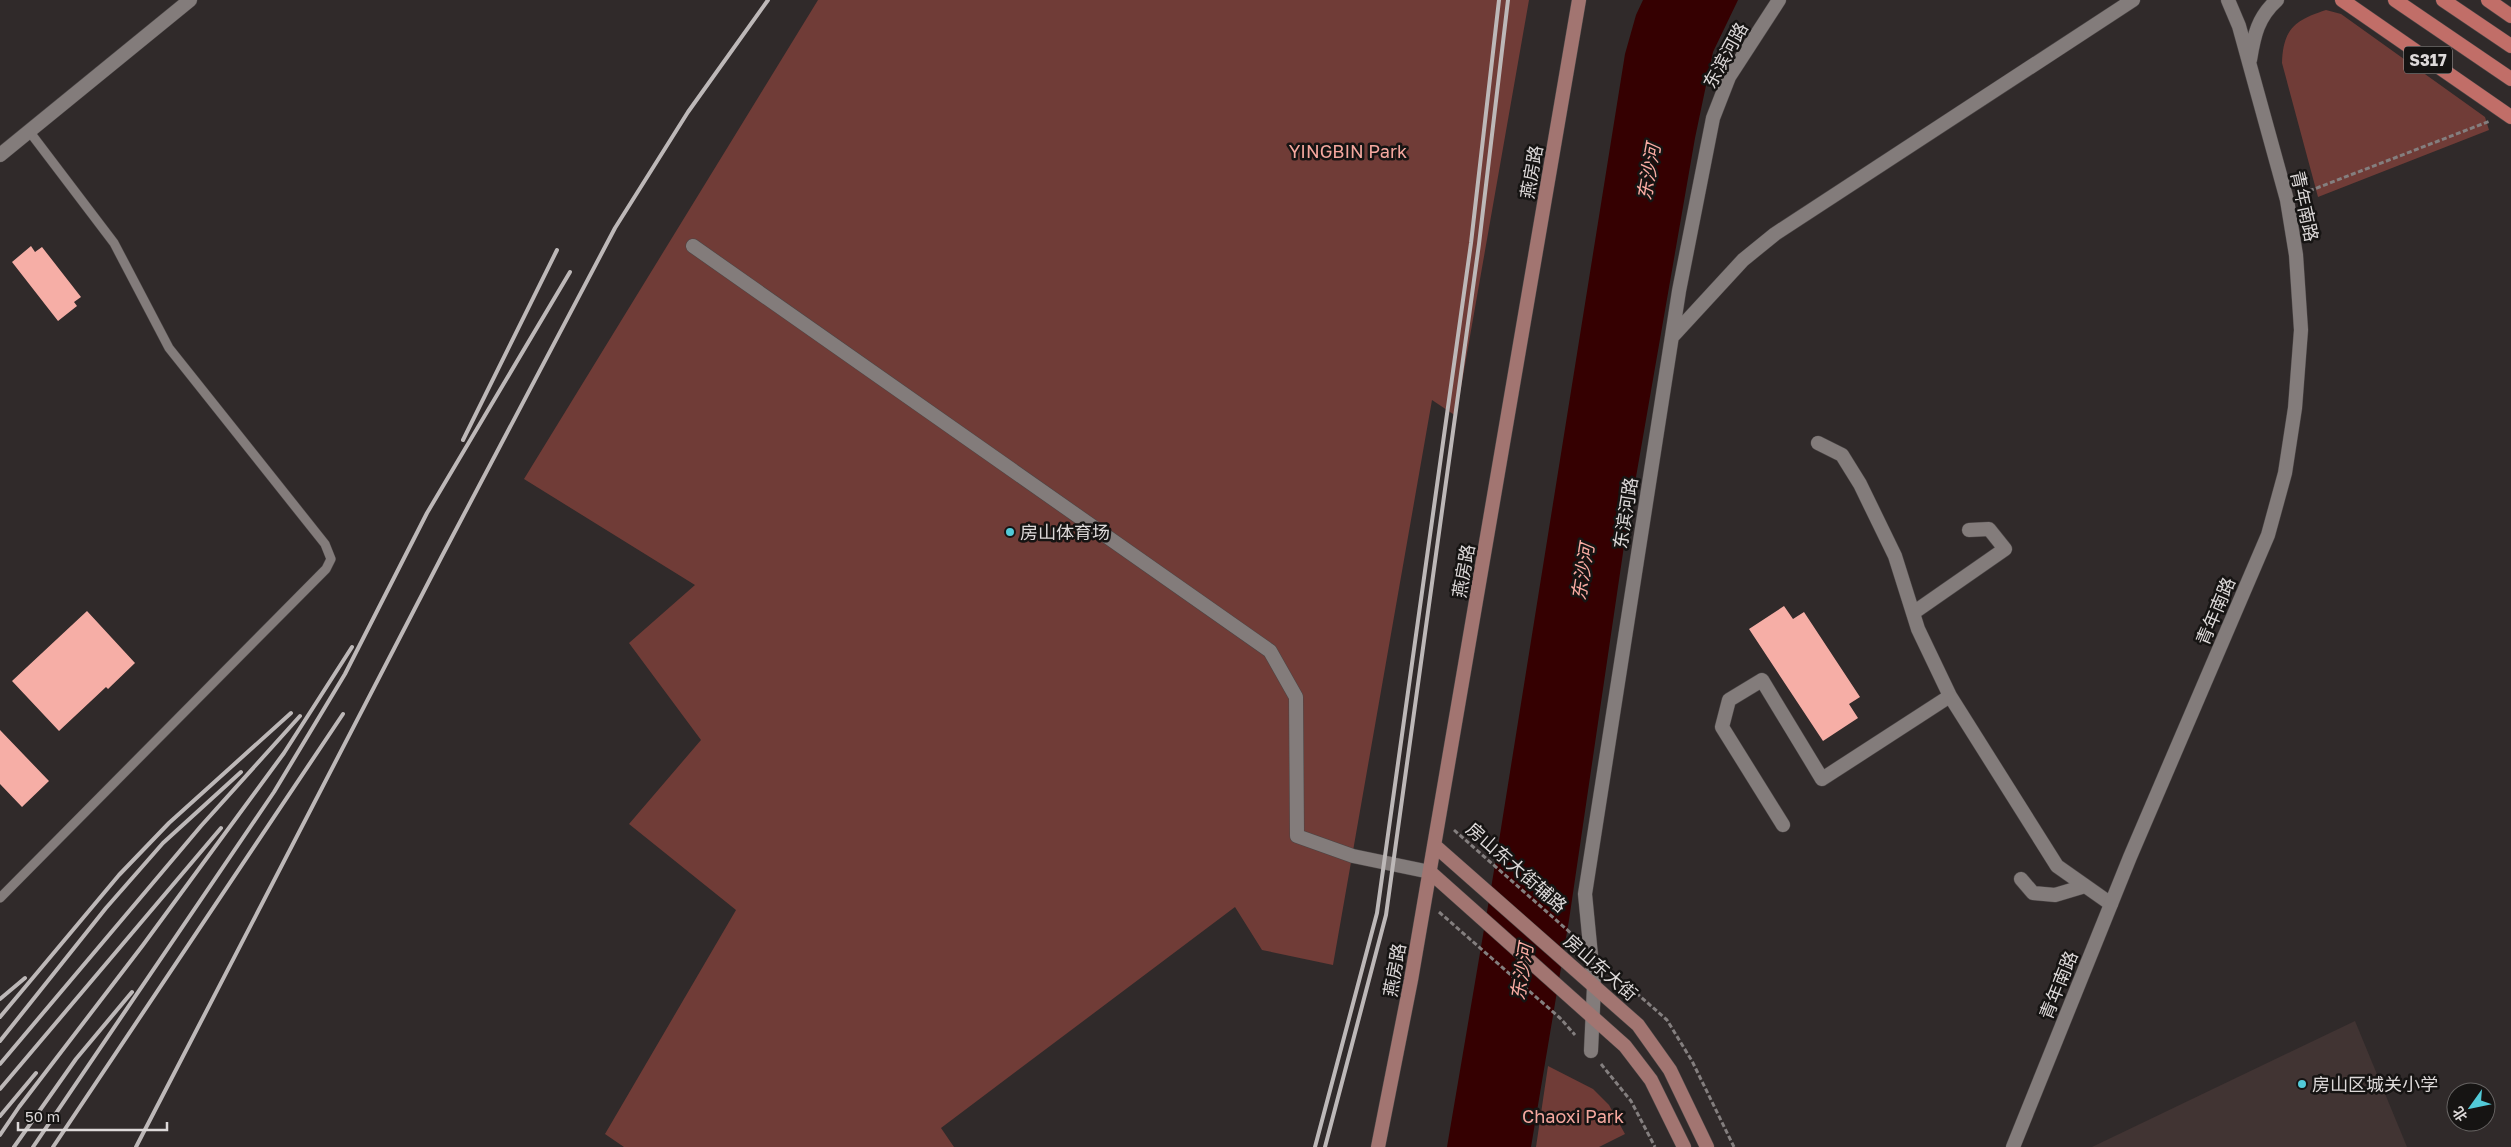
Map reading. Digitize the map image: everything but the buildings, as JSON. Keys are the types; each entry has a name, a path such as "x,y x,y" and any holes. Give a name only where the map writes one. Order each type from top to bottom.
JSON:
{"main road":[{"name":"燕房路","path":"1378,1147 1430,872 1579,0"},
{"name":"S317","path":"2395,0 2511,79"},
{"path":"2444,0 2511,46"},
{"path":"2488,0 2511,16"},
{"name":"S317","path":"2342,1 2504,118"},
{"name":"房山东大街","path":"1434,845 1638,1025 1670,1070 1707,1147"},
{"path":"1430,872 1625,1046 1651,1080 1684,1147"}],"street":[{"path":"0,155 190,0"},
{"name":"东滨河路","path":"1591,1051 1594,986 1585,894 1672,337 1713,118 1729,77 1779,0"},
{"path":"1672,337 1743,260 1774,234 2133,0"},
{"name":"青年南路","path":"2013,1147 2111,904 2268,535 2285,473 2296,408 2301,330 2296,254 2287,200 2249,63 2228,0"},
{"name":"青年南路","path":"2249,63 2254,34 2260,18 2277,0"},
{"path":"693,246 1270,651 1296,696 1297,836 1354,856 1430,872"},
{"path":"1818,443 1842,455 1860,484 1894,556 1918,629 1950,696 2056,866 2111,904"},
{"path":"1913,613 2005,549 1989,529 1969,530"},
{"path":"1783,825 1722,727 1729,700 1762,680 1822,779 1950,696"},
{"path":"2021,879 2033,893 2054,895 2084,886"}],"lane":[{"path":"0,898 326,569 330,559 325,544 170,348 114,243 30,131"}],"path":[{"path":"2309,192 2504,118"},
{"name":"房山东大街辅路","path":"1439,818 1474,846 1577,938"},
{"path":"1453,925 1560,1018 1591,1051 1632,1101 1654,1147"}],"shaded area":[{"name":"房山区城关小学","path":"2355,1021 2407,1147 2092,1147"}],"green space":[{"name":"房山体育场","path":"818,0 1529,0 1456,416 1432,400 1333,965 1262,950 1235,907 941,1128 954,1147 624,1147 605,1134 736,910 629,824 701,740 629,643 695,585 524,479"},
{"path":"2326,10 2341,14 2485,117 2489,130 2318,197 2282,63 2288,34 2299,22"},
{"name":"Chaoxi Park","path":"1548,1066 1593,1089 1609,1105 1625,1134 1599,1147 1536,1147"}],"water":[{"name":"东沙河","path":"1643,0 1738,0 1713,52 1695,138 1624,546 1569,920 1531,1147 1447,1147 1498,847 1625,54 1636,15"}],"railway":[{"path":"136,1147 441,558 615,228 688,112 768,0"},
{"path":"1315,1147 1377,913 1471,243 1499,0"},
{"path":"1325,1147 1386,915 1479,244 1508,0"},
{"path":"463,440 557,250"},
{"path":"33,1147 274,792 345,674 427,513 570,272"},
{"path":"0,1135 284,753 352,647"},
{"path":"0,1017 119,875 169,823 291,713"},
{"path":"53,1147 343,714"},
{"path":"0,1064 201,826 300,716"},
{"path":"0,1041 106,908 163,843 241,772"},
{"path":"0,1089 221,828"},
{"path":"0,999 25,978"},
{"path":"14,1147 76,1059 132,992"},
{"path":"0,1116 36,1073"}],"place":[{"name":"房山体育场","path":"1010,532"},
{"name":"房山区城关小学","path":"2302,1084"}],"park label":[{"name":"YINGBIN Park","path":"1348,151"}]}
